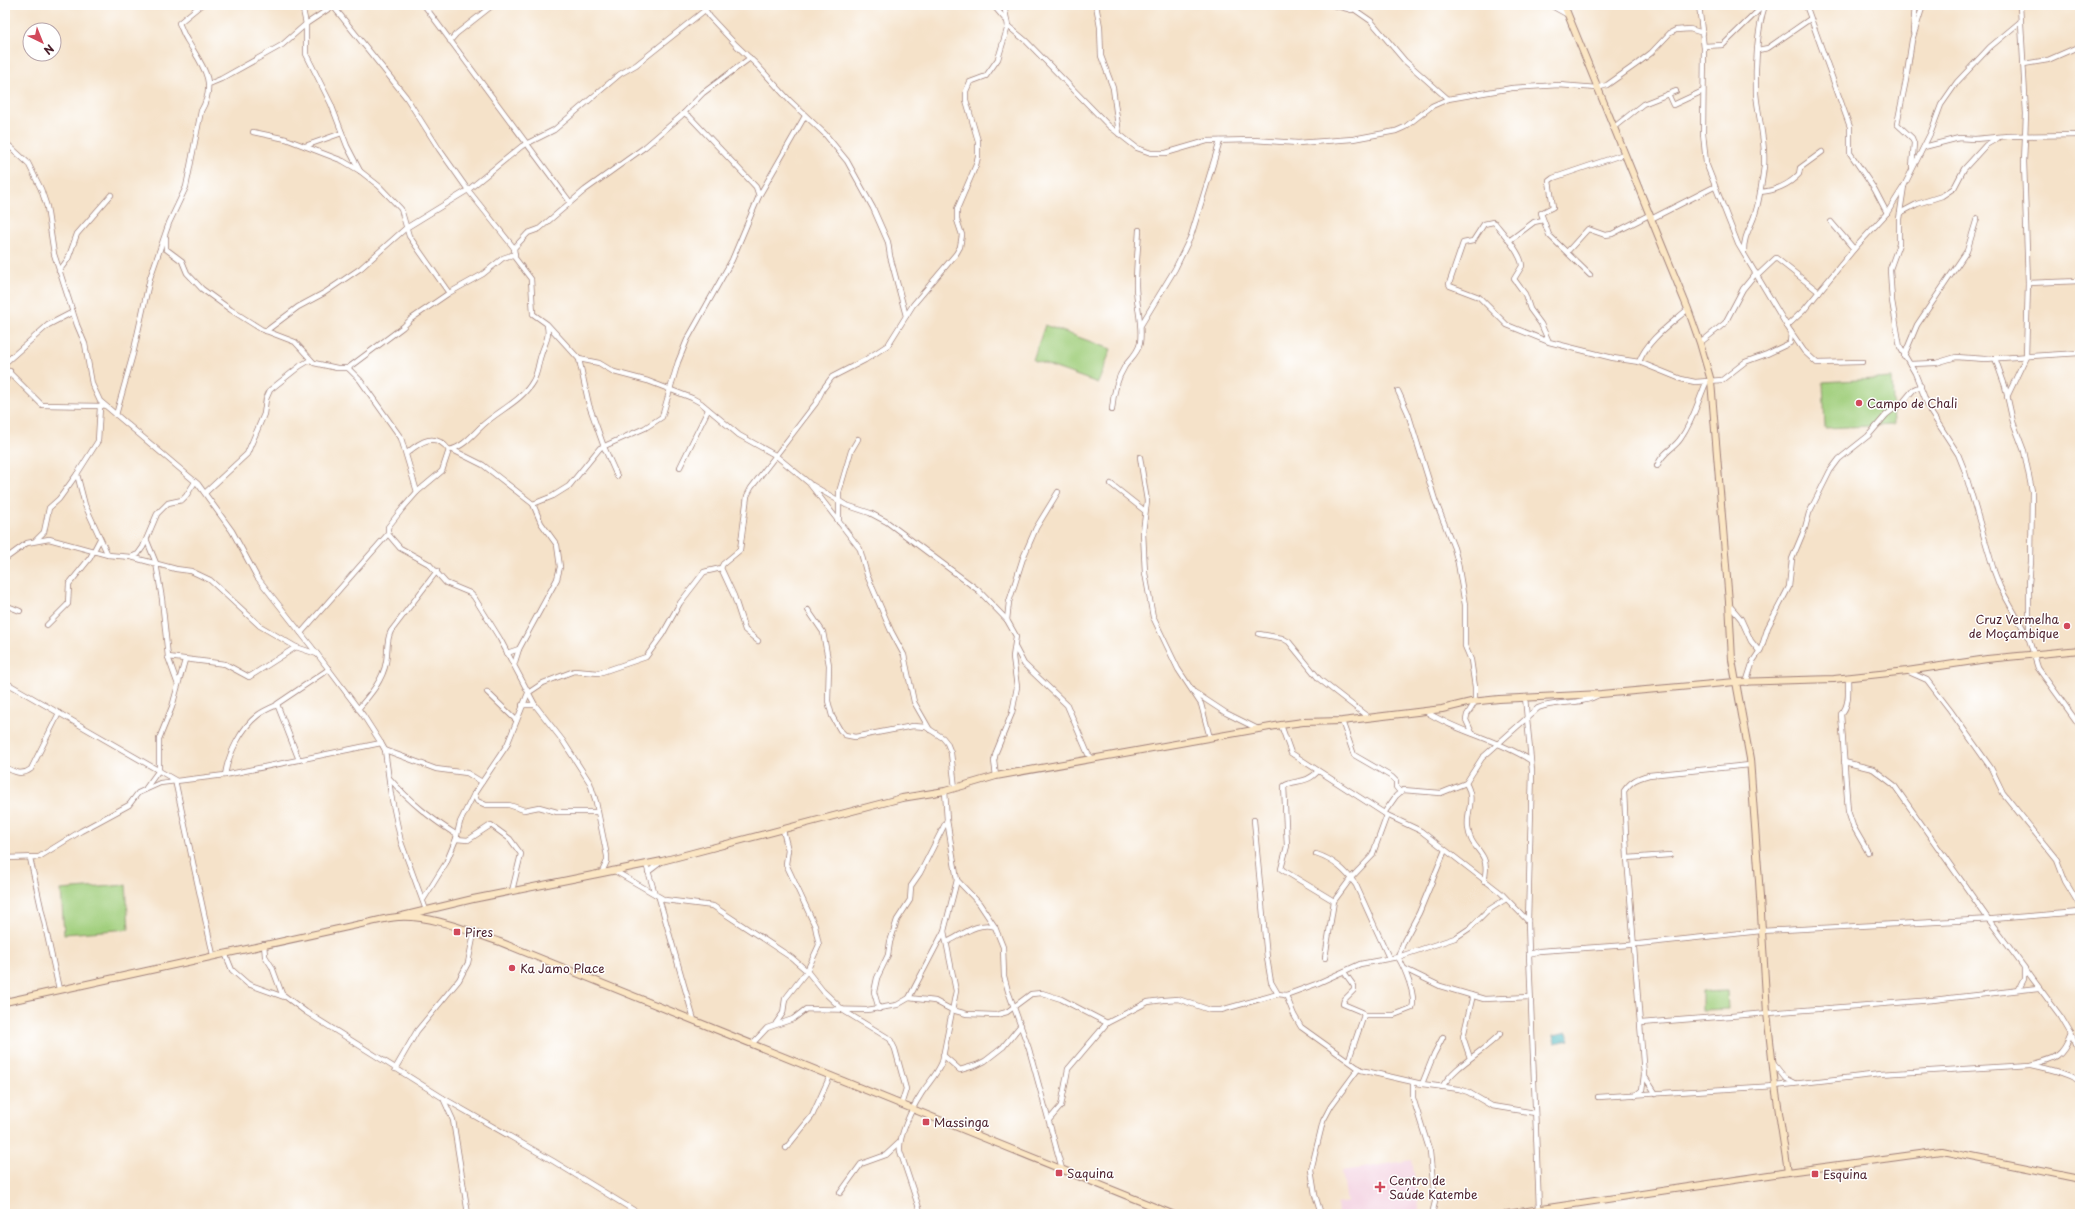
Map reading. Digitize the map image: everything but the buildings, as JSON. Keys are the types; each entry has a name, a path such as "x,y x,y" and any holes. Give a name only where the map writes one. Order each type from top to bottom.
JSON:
{"street":[{"path":"116,415 133,354 146,291 166,235 186,187 191,154 200,123 201,111 207,101 209,84 204,68 182,32 179,23 201,5"},
{"path":"302,5 306,24 306,54 331,104 342,133 360,171"},
{"path":"424,5 570,202"},
{"path":"450,41 456,34 493,5"},
{"path":"702,5 736,45 805,116 825,134 847,160 874,208 888,242 890,256 906,316"},
{"path":"993,5 1005,19 1008,26 1026,41 1103,121 1137,148 1151,152 1166,153 1207,141 1253,140 1298,143 1353,139 1380,135 1406,127 1432,106 1448,99 1512,88 1560,85 1597,88 1607,85 1638,63 1676,30 1695,29 1703,33"},
{"path":"1004,5 1005,19"},
{"path":"1096,5 1100,27 1101,56 1113,88 1119,134"},
{"path":"1332,5 1355,10"},
{"path":"1348,5 1371,21 1405,61 1448,99"},
{"path":"1550,5 1568,15"},
{"path":"1564,5 1688,309 1700,343 1709,382 1730,606 1730,635 1750,766 1767,1013 1775,1086 1788,1172"},
{"path":"1699,5 1704,46 1702,133 1706,163 1732,231 1787,326 1804,351 1817,363 1862,362"},
{"path":"1806,5 1850,126 1850,153 1875,190 1887,213"},
{"path":"1912,168 1914,142 1897,124 1906,80 1915,5"},
{"path":"1912,40 1923,5"},
{"path":"2007,397 2026,356 2028,283 2024,162 2024,64 2020,5"},
{"path":"209,84 221,79 282,45 306,24 333,6 406,97 439,149 468,190 514,248 522,270 531,279 533,314 547,324 579,359 589,406 604,447 618,476"},
{"path":"1704,46 1723,45 1762,7"},
{"path":"1744,252 1744,240 1755,215 1764,165 1763,138 1756,93 1762,7"},
{"path":"266,331 298,307 324,293 361,268 406,228 468,190 505,158 527,143 554,130 620,74 636,65 705,10"},
{"path":"1758,50 1768,48 1810,19"},
{"path":"1787,326 1819,292 1854,249 1887,213 1904,186 1924,146 1941,105 1957,82 1995,43 2020,22"},
{"path":"423,900 446,863 460,822 474,794 507,745 528,693 543,683 574,671 600,673 646,657 662,635 680,603 704,572 721,568 723,564 740,550 747,496 775,455 816,402 828,381 888,344 894,338 906,316 956,254 960,246 962,235 957,220 957,209 978,157 978,141 966,100 966,91 970,82 986,76 994,67 1008,26"},
{"path":"2024,64 2048,60 2080,46"},
{"path":"514,248 528,233 539,228 591,185 645,147 684,113 703,93 750,58"},
{"path":"1613,128 1643,104 1676,91"},
{"path":"1668,94 1674,105 1703,91"},
{"path":"684,113 690,117 756,186 759,196"},
{"path":"533,504 553,496 569,486 596,452 645,428 662,417 687,340 732,260 759,196 805,116"},
{"path":"253,132 279,137 305,146 343,161 360,171 378,186 401,209 409,236 449,293"},
{"path":"305,146 342,133"},
{"path":"1924,146 1959,138 1975,139 2080,135"},
{"path":"1900,213 1917,204 1942,196 1952,190 1964,169 1981,150 2000,137"},
{"path":"1141,325 1175,268 1191,236 1220,140"},
{"path":"5,142 28,163 41,189 47,207 54,254 86,349 95,393 102,406 116,415 195,482 205,493 232,531 257,578 329,669 381,743 385,750 391,795 401,842 426,910"},
{"path":"1760,192 1772,191 1794,179 1799,174 1800,168 1822,152"},
{"path":"1590,276 1549,235 1543,220 1542,212 1553,207 1549,183 1550,179 1624,154"},
{"path":"1904,186 1900,213 1899,244 1891,264 1890,276 1894,317 1900,347 1921,386 1930,411 1958,454 1964,469 2000,587 2030,639"},
{"path":"1567,252 1588,229 1605,235 1612,234 1714,187"},
{"path":"59,271 68,259 76,234 111,195"},
{"path":"1904,356 1917,325 1967,251 1977,218"},
{"path":"1509,241 1534,222 1543,220"},
{"path":"1549,342 1541,324 1530,309 1525,294 1514,279 1522,263 1509,241 1493,222 1484,224 1473,241 1463,243 1449,284 1454,288 1479,297 1506,325 1549,342 1638,362 1681,379 1709,382 1722,380 1744,362 1786,346 1790,342 1791,332"},
{"path":"1831,222 1854,249"},
{"path":"1112,410 1113,397 1125,367 1137,352 1141,325 1136,285 1139,230"},
{"path":"166,235 166,249 182,261 187,273 202,289 266,331 295,342 310,360 327,366 348,368 360,380 401,438 407,453 417,492"},
{"path":"348,368 404,327 411,319 449,293 483,274 503,258 515,254"},
{"path":"1700,343 1725,323 1743,289 1757,274 1776,258 1819,292"},
{"path":"2028,283 2080,281"},
{"path":"1638,362 1652,341 1688,309"},
{"path":"5,363 48,326 73,312"},
{"path":"547,324 548,338 541,353 534,380 528,388 517,400 484,424 467,441 451,450 442,471 417,492 388,526 388,534 400,548 422,559 437,571 452,587 470,593 474,597 514,664 528,693 586,777 593,792 607,856 605,867 602,872"},
{"path":"1910,364 1936,363 1956,357 1995,358 2080,353"},
{"path":"1995,358 2027,461 2032,491 2031,562 2028,583 2030,639 2038,668 2080,726"},
{"path":"579,359 599,363 614,372 670,389 692,398 739,435 775,455 809,483 846,505 870,513 887,522 978,590 1007,620 1016,636 1013,657 1017,678 1016,698 996,752 994,761 996,776"},
{"path":"205,493 247,454 264,414 266,399 270,390 310,360"},
{"path":"5,368 10,371 42,405 102,406"},
{"path":"5,382 10,371"},
{"path":"1656,466 1661,456 1682,437 1709,382"},
{"path":"1746,683 1753,661 1760,652 1768,627 1790,587 1792,559 1809,513 1830,471 1839,459 1868,436 1886,415 1904,401 1914,389 1921,386"},
{"path":"1398,391 1458,563 1465,605 1465,646 1473,669 1475,702 1467,715 1466,720 1472,733"},
{"path":"35,540 44,532 49,508 59,499 98,441 102,406"},
{"path":"680,467 708,410"},
{"path":"839,522 839,492 847,464 858,439"},
{"path":"407,453 420,442 428,440 445,444 451,450 483,465 533,504 541,523 555,541 560,567 553,588 519,649 514,664"},
{"path":"1140,456 1147,501 1143,532 1144,573 1153,616 1178,669 1201,704 1210,738"},
{"path":"77,474 85,505 108,555"},
{"path":"131,557 138,554 147,541 157,514 168,503 182,500 195,482"},
{"path":"809,483 860,549 868,575 891,631 904,655 914,702 930,730"},
{"path":"1111,484 1145,511"},
{"path":"1007,620 1009,602 1023,558 1036,528 1058,492"},
{"path":"301,633 388,534"},
{"path":"47,625 68,604 69,584 90,558 100,539"},
{"path":"5,559 27,543 35,540 56,540 92,552 131,557 190,571 210,580 260,626 296,646 318,655"},
{"path":"147,541 156,563 162,599 168,657 178,685"},
{"path":"721,568 734,596 745,630 758,641"},
{"path":"358,709 380,680 386,662 388,638 391,631 437,571"},
{"path":"5,605 20,611"},
{"path":"1730,606 1741,619 1751,640 1760,652"},
{"path":"808,610 823,632 829,665 828,701 832,716 845,735 855,736 919,726 930,730 943,738 947,743 951,753 955,788"},
{"path":"1259,634 1282,638 1289,642 1319,679 1368,717"},
{"path":"168,657 225,664 249,677 296,646"},
{"path":"1015,647 1024,664 1067,704 1088,754 1092,758"},
{"path":"507,653 519,649"},
{"path":"5,1002 225,952 398,917 602,872 662,861 902,798 945,791 996,776 1281,725 1303,722 1342,721 1424,711 1475,702 1525,697 1600,694 1736,682 1746,683 1848,678 2034,654 2080,650"},
{"path":"145,790 159,770 158,739 172,707 185,660"},
{"path":"224,775 227,760 246,728 260,714 277,705 329,669"},
{"path":"1907,671 1927,680 1950,710 1991,768 2003,794 2057,860 2064,882 2080,906"},
{"path":"1848,678 1846,705 1844,712 1841,714 1850,819 1868,852"},
{"path":"5,682 175,780 213,955"},
{"path":"1193,691 1226,713 1258,729"},
{"path":"487,692 516,720"},
{"path":"1400,792 1441,792 1466,783 1482,758 1538,708 1546,704 1586,700 1600,694"},
{"path":"1525,697 1532,771 1528,921 1534,1113 1539,1208"},
{"path":"277,705 299,760"},
{"path":"522,705 536,705"},
{"path":"1424,711 1438,720 1516,751 1530,760"},
{"path":"5,767 13,772 21,773 31,769 59,713"},
{"path":"1342,721 1354,755 1392,777 1400,792"},
{"path":"1281,725 1291,753 1385,814 1421,831 1506,899 1528,921"},
{"path":"5,858 39,857 81,831 129,805 136,794 160,783 224,775 381,743"},
{"path":"385,750 436,769 467,772 482,782"},
{"path":"1844,762 1873,769 1894,785 1988,920 2071,1034 2080,1055"},
{"path":"1636,1095 1642,1090 1644,1075 1635,944 1627,858 1624,791 1629,784 1636,779 1670,772 1750,766"},
{"path":"1318,771 1301,782 1284,786 1287,846 1281,869 1334,901"},
{"path":"390,779 406,798 423,813 456,837 468,840 491,825 510,839 521,854 512,891"},
{"path":"1466,783 1472,793 1468,827 1472,840 1486,862 1488,868 1484,881"},
{"path":"752,1044 762,1032 776,1023 793,1019 806,1008 844,1011 879,1009 897,1005 909,998 944,931 957,880 947,820 945,791"},
{"path":"1325,958 1334,901 1351,878 1372,856 1385,814 1400,792"},
{"path":"474,794 476,801 486,805 509,805 524,810 539,807 556,812 597,812"},
{"path":"879,1009 874,992 877,978 888,955 890,942 897,920 910,900 911,886 920,873 947,820"},
{"path":"1254,820 1266,958 1272,982 1278,994"},
{"path":"776,1023 783,1013 784,1003 789,992 807,971 818,945 817,933 786,864 788,850 783,830"},
{"path":"1398,957 1404,941 1419,913 1445,850"},
{"path":"1316,854 1344,869 1351,878 1389,958"},
{"path":"1627,858 1670,855"},
{"path":"30,858 59,989"},
{"path":"648,872 662,861"},
{"path":"646,864 655,894"},
{"path":"613,870 655,894 659,898 694,1020"},
{"path":"957,880 978,903 995,927 1003,947 1004,976 1021,1025 1062,1169"},
{"path":"659,898 697,906 713,906 782,949 807,971 823,991 844,1011 890,1039 895,1049 906,1089 901,1105"},
{"path":"1048,1120 1061,1106 1068,1070 1107,1023 1148,1002 1178,999 1210,1010 1221,1010 1278,994 1286,995 1360,964 1398,957 1459,936 1470,928 1487,911 1506,899"},
{"path":"1529,954 1539,951 1635,944 1761,931 1988,920 2080,912"},
{"path":"398,917 445,923 500,942 1172,1214"},
{"path":"947,942 976,926 988,924 995,927"},
{"path":"921,1214 900,1151 900,1142 919,1096 938,1070 943,1056 956,991 944,931"},
{"path":"395,1069 417,1031 459,980 468,963 474,933"},
{"path":"264,944 265,956 272,967 278,987 285,998"},
{"path":"225,952 232,970 248,984 285,998 395,1069 553,1161 640,1214"},
{"path":"1344,972 1354,986 1354,990 1344,1000 1343,1004 1362,1012 1364,1015 1394,1014 1412,1008 1413,1001 1405,969 1398,957"},
{"path":"2019,989 2024,979 2024,968"},
{"path":"1405,969 1440,986 1484,999 1530,997"},
{"path":"1640,1023 1933,1000 2038,988"},
{"path":"909,998 935,1001 952,1010 967,1014 1002,1014 1031,994 1042,993 1061,999 1107,1023"},
{"path":"1286,995 1294,1015 1301,1027 1349,1059 1359,1068 1370,1073 1413,1083 1468,1092 1498,1108 1534,1113"},
{"path":"1470,1058 1463,1036 1472,999 1471,995"},
{"path":"1349,1059 1364,1015"},
{"path":"943,1056 960,1070 977,1066 1003,1047 1021,1025"},
{"path":"1442,1087 1446,1080 1470,1058 1490,1044 1500,1034"},
{"path":"1598,1097 1775,1086 1880,1074 2030,1065 2050,1060 2060,1055 2066,1047 2071,1034"},
{"path":"1422,1084 1434,1054 1443,1037"},
{"path":"1773,1062 1785,1078 1797,1084"},
{"path":"2030,1065 2072,1076 2080,1081"},
{"path":"1321,1214 1315,1195 1311,1170 1323,1121 1331,1106 1359,1068"},
{"path":"1644,1075 1656,1094"},
{"path":"786,1148 812,1116 830,1076"},
{"path":"1413,1083 1413,1098 1430,1152 1435,1202 1432,1214"},
{"path":"443,1098 453,1120 468,1214"},
{"path":"840,1193 861,1164 886,1155 900,1142"},
{"path":"1507,1214 1539,1208 1942,1151 2080,1179"}],"shaded area":[{"name":"Centro de Saúde Katembe","path":"1412,1160 1420,1214 1338,1214 1337,1204 1347,1202 1342,1171"}],"green space":[{"path":"1045,325 1111,349 1098,383 1033,360"},
{"name":"Campo de Chali","path":"1892,378 1894,425 1825,428 1823,382"},
{"path":"126,885 129,929 64,934 61,890"},
{"path":"1727,991 1728,1009 1702,1010 1702,992"}],"water":[{"path":"1567,1032 1570,1040 1555,1043 1553,1035"}],"place":[{"name":"Campo de Chali","path":"1859,403"},
{"name":"Cruz Vermelha de Moçambique","path":"2067,626"},
{"name":"Pires","path":"457,932"},
{"name":"Ka Jamo Place","path":"512,968"},
{"name":"Massinga","path":"926,1122"},
{"name":"Saquina","path":"1059,1173"},
{"name":"Esquina","path":"1815,1174"},
{"name":"Centro de Saúde Katembe","path":"1380,1187"}]}
